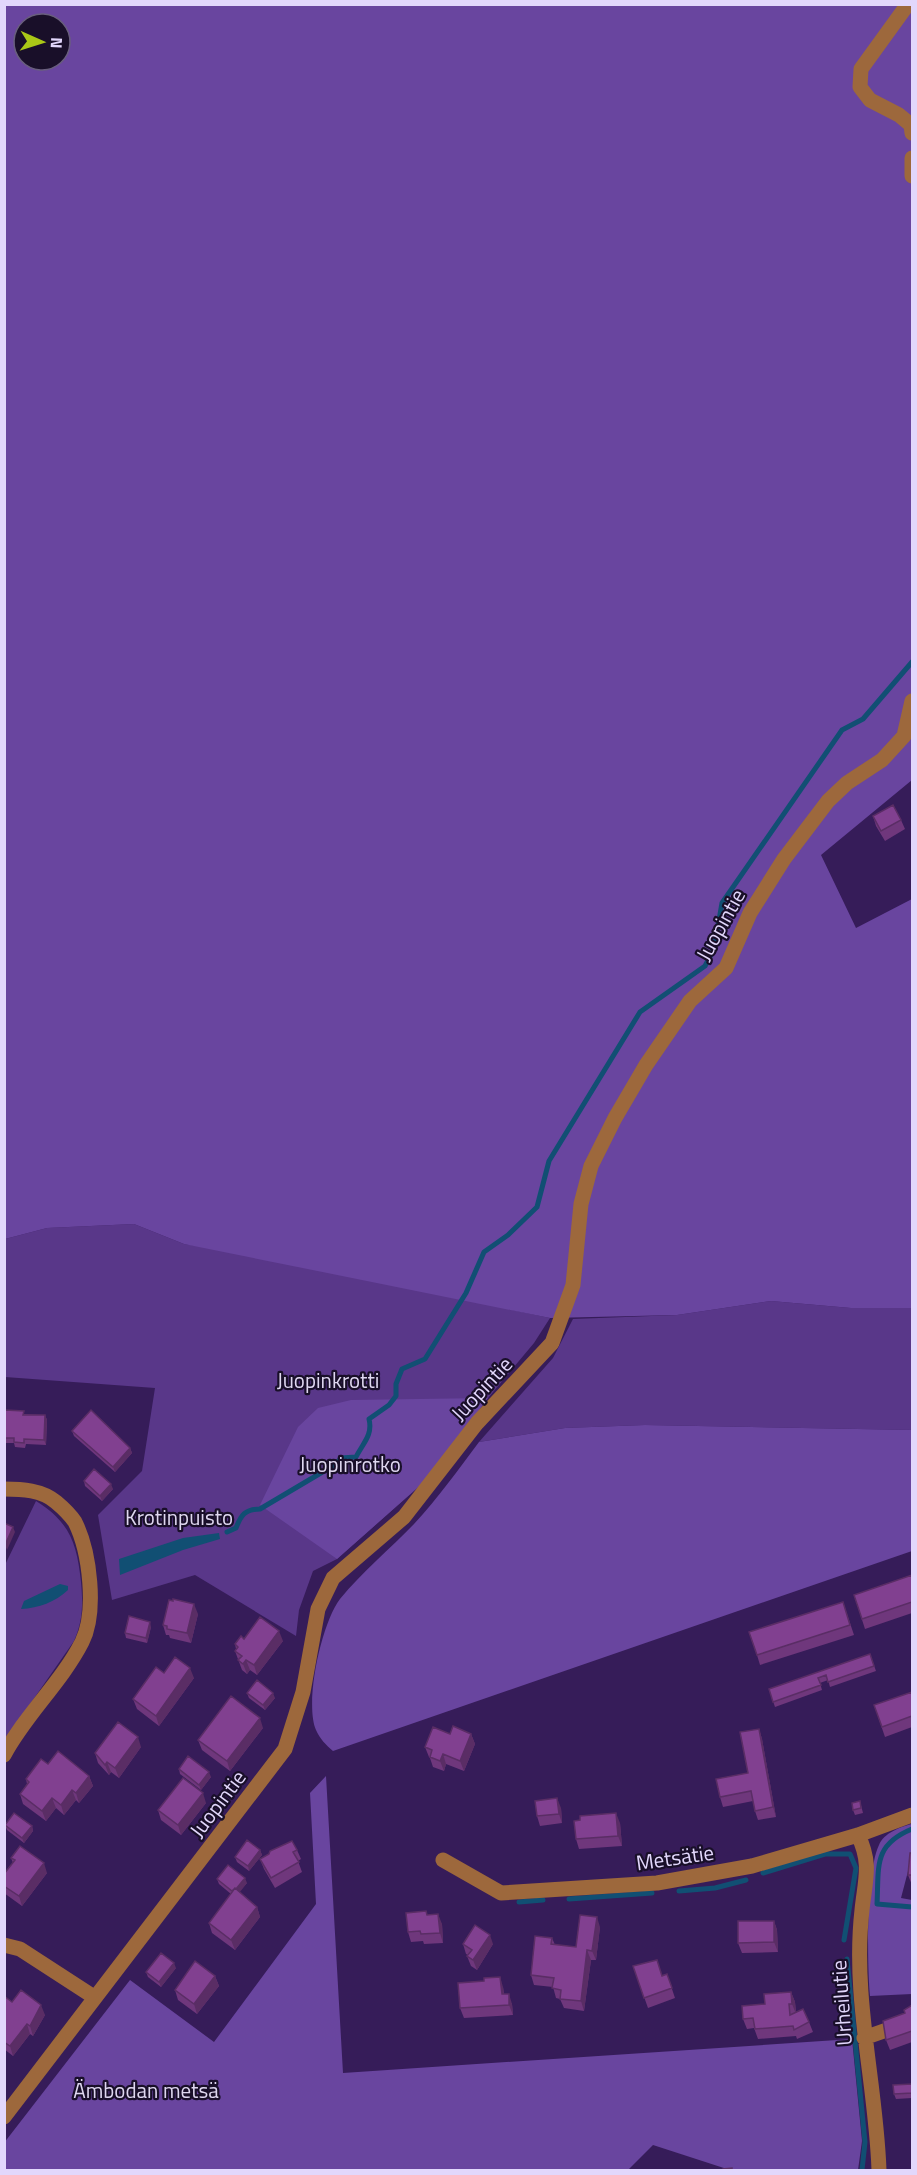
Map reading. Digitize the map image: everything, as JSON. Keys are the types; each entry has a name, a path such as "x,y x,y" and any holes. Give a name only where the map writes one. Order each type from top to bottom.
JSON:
{"street":[{"path":"908,4 861,69 860,87 870,100 911,125 912,133"},
{"path":"912,158 912,176"},
{"name":"Juopintie","path":"4,2117 285,1749 303,1692 318,1609 333,1578 404,1517 477,1423 552,1343 573,1285 581,1204 591,1166 615,1118 646,1065 690,1001 726,968 750,913 803,834 828,801 847,783 882,760 904,736 912,701"},
{"path":"4,1489 31,1490 55,1501 74,1521 84,1551 91,1600 90,1622 81,1644 4,1755"},
{"name":"Metsätie","path":"443,1860 501,1893 552,1891 709,1875 752,1866 912,1815"},
{"name":"Urheilutie","path":"858,1834 867,1852 867,1878 859,1951 864,2038 878,2139 879,2170"},
{"path":"4,1945 20,1949 94,1997"},
{"path":"864,2038 912,2021"}],"green space":[{"path":"5,5 912,5 912,780 821,855 856,928 912,899 912,1308 851,1308 771,1301 677,1315 550,1318 184,1244 134,1224 47,1228 5,1239"},
{"name":"Juopinkrotti","path":"134,1224 184,1244 249,1253 550,1318 534,1343 488,1398 476,1399 433,1474 337,1559 313,1571 299,1610 296,1636 195,1575 112,1600 98,1515 142,1471 155,1388 5,1377 5,1239 47,1228"},
{"path":"771,1301 851,1308 912,1308 912,1430 645,1425 565,1428 479,1442 553,1358 573,1319 677,1315"},
{"name":"Juopinrotko","path":"488,1398 433,1474 337,1559 260,1505 298,1427 318,1408 351,1400"},
{"path":"645,1425 912,1430 912,1551 333,1751 316,1730 312,1701 321,1643 333,1610 357,1579 423,1514 479,1442 565,1428"},
{"name":"Krotinpuisto","path":"36,1501 57,1517 70,1535 77,1556 82,1612 74,1641 5,1740 4,1567"},
{"name":"Ämbodan metsä","path":"326,1776 343,2073 852,2039 862,2141 858,2170 730,2170 653,2145 628,2170 5,2170 4,2143 130,1980 214,2042 316,1904 310,1793"},
{"path":"912,1824 912,1856 901,1898 912,1900 912,1994 870,1996 868,1919 875,1858 881,1841 888,1834"}],"water":[{"path":"219,1533 220,1539 183,1550 120,1575 119,1559 183,1538"},
{"path":"60,1584 68,1586 68,1590 58,1598 40,1606 21,1609 24,1601"}],"building":[{"path":"893,805 901,820 881,831 873,816"},
{"path":"5,1410 24,1411 23,1415 45,1415 44,1440 24,1439 24,1443 14,1442 14,1438 4,1438"},
{"path":"91,1410 130,1448 113,1467 72,1431"},
{"path":"94,1469 111,1484 100,1496 84,1481"},
{"path":"4,1523 13,1527 5,1545 4,1545"},
{"path":"912,1575 912,1602 862,1619 854,1595"},
{"path":"173,1599 194,1604 187,1633 167,1629 167,1626 163,1625 169,1600 173,1601"},
{"path":"843,1602 850,1625 757,1655 749,1632"},
{"path":"129,1616 150,1622 146,1638 125,1633"},
{"path":"260,1617 279,1631 254,1665 246,1660 243,1664 238,1660 242,1656 235,1651 238,1647 235,1644 241,1636 244,1639"},
{"path":"870,1654 874,1666 828,1682 826,1675 818,1678 821,1685 773,1702 769,1689"},
{"path":"175,1657 190,1668 156,1716 133,1699 156,1667 164,1673"},
{"path":"257,1680 273,1693 263,1705 247,1693"},
{"path":"912,1692 912,1716 882,1727 874,1705"},
{"path":"231,1696 260,1718 227,1761 198,1740"},
{"path":"118,1722 138,1737 115,1768 107,1762 105,1765 95,1753"},
{"path":"453,1726 471,1734 460,1761 443,1754 440,1761 430,1757 432,1750 425,1747 433,1727 450,1734"},
{"path":"759,1729 773,1807 755,1811 751,1791 720,1797 716,1779 748,1773 740,1732"},
{"path":"58,1751 89,1776 76,1793 72,1790 61,1805 52,1798 42,1811 20,1794 29,1782 26,1779 41,1759 48,1764"},
{"path":"188,1756 209,1772 199,1785 179,1769"},
{"path":"183,1778 203,1793 178,1825 158,1810"},
{"path":"557,1798 559,1814 537,1816 535,1801"},
{"path":"860,1801 861,1808 853,1810 852,1803"},
{"path":"14,1813 32,1826 22,1838 5,1825"},
{"path":"616,1813 618,1836 576,1839 574,1821 580,1820 580,1816"},
{"path":"247,1840 260,1850 248,1866 235,1857"},
{"path":"292,1841 297,1850 293,1852 299,1862 271,1878 260,1859 270,1851"},
{"path":"20,1846 44,1863 19,1896 4,1886 4,1874 15,1860 11,1858"},
{"path":"910,1853 912,1853 912,1875 908,1875"},
{"path":"228,1865 245,1878 232,1891 217,1879"},
{"path":"235,1888 257,1907 231,1940 209,1923"},
{"path":"426,1911 427,1915 438,1914 440,1933 408,1932 406,1913"},
{"path":"580,1915 597,1917 592,1951 587,1950 581,2001 560,1999 561,1990 552,1988 554,1978 531,1975 535,1936 552,1938 551,1944 576,1947"},
{"path":"738,1921 774,1921 774,1942 738,1943"},
{"path":"475,1925 490,1935 473,1960 467,1956 472,1950 463,1944"},
{"path":"161,1953 174,1963 159,1982 146,1972"},
{"path":"657,1960 662,1976 667,1974 672,1988 644,1998 633,1966"},
{"path":"195,1961 215,1976 194,2004 175,1990"},
{"path":"500,1977 502,1994 509,1994 509,2005 460,2008 458,1983"},
{"path":"21,1990 41,2005 30,2026 27,2024 10,2046 4,2042 4,1996 12,2002"},
{"path":"791,1992 790,2015 803,2009 809,2022 794,2030 793,2026 755,2029 753,2018 743,2019 742,2006 765,2004 764,1994"},
{"path":"912,2005 912,2031 886,2040 883,2021 905,2013 904,2010"},
{"path":"912,2084 912,2093 894,2094 893,2085"}],"waterway":[{"path":"227,1532 236,1528 242,1516 247,1512 260,1509 336,1464 341,1458 356,1457 367,1439 370,1430 369,1419 389,1405 396,1396 396,1384 402,1369 425,1359 466,1293 484,1252 508,1235 537,1207 549,1161 640,1012 705,966 714,949 722,903 842,730 863,719 912,662"},
{"path":"912,1829 899,1835 884,1850 879,1868 877,1904 912,1907"},
{"path":"763,1873 825,1854 850,1854 856,1868 844,1940"},
{"path":"679,1891 715,1888 746,1880"},
{"path":"569,1899 652,1893"},
{"path":"519,1902 543,1900"},
{"path":"847,1959 865,2142 862,2170"}]}
